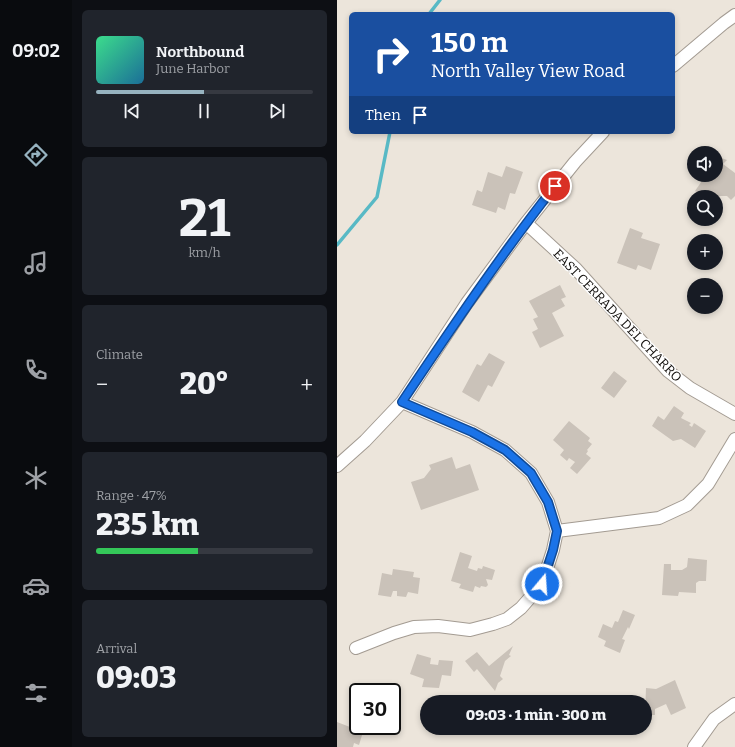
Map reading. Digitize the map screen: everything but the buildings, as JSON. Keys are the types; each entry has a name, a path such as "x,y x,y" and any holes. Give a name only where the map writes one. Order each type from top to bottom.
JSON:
{"street":[{"path":"675,64 735,15"},
{"path":"337,466 365,441 402,402 467,303 526,223 575,162 601,134"},
{"name":"EAST CERRADA DEL CHARRO","path":"526,223 576,269 668,371 690,388 735,414"},
{"path":"356,648 414,627 438,626 470,630 507,619 521,608 542,584 553,550 557,531 548,502 531,473 505,450 472,432 402,402"},
{"path":"557,531 659,518 687,505 708,484 735,439"},
{"path":"694,747 713,719 735,704"}],"waterway":[{"path":"431,12 440,0"},
{"path":"337,245 377,197 390,134"}],"route":[{"path":"542,584 553,550 557,531 548,502 531,473 505,450 472,432 402,402 467,303 555,186"}]}
